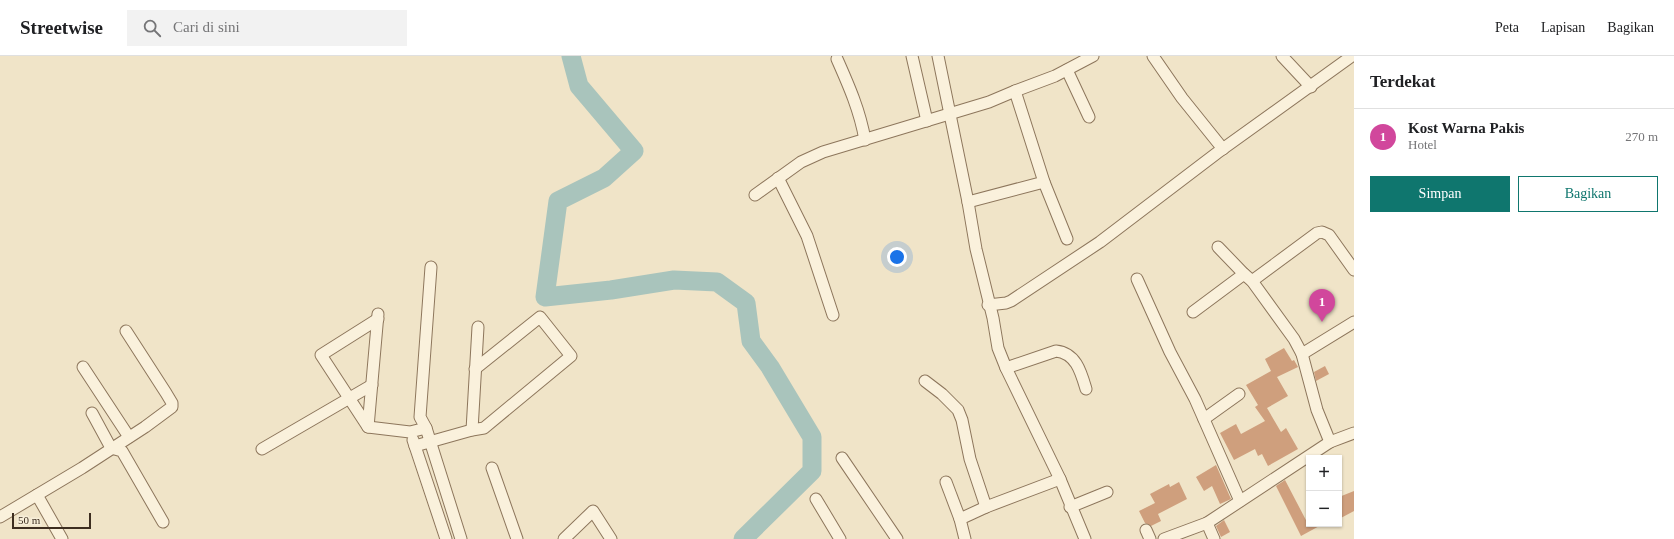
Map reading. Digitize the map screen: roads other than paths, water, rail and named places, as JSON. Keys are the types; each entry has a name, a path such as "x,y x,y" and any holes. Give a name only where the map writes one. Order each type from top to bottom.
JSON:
{"street":[{"path":"912,56 927,121"},
{"path":"938,56 968,202 976,250 998,348 1006,368 1060,479 1085,539"},
{"path":"755,195 801,162 823,152 989,102 1055,76 1093,56"},
{"path":"1153,56 1182,98 1222,149"},
{"path":"1282,56 1311,87"},
{"path":"988,305 1011,301 1087,250 1222,149 1311,87 1352,56"},
{"path":"837,59 862,121 865,140"},
{"path":"1067,70 1089,117"},
{"path":"1015,91 1044,182 1067,239"},
{"path":"778,178 807,236 833,315"},
{"path":"968,202 1044,182"},
{"path":"1193,312 1317,233 1322,232 1329,235 1354,270"},
{"path":"1218,247 1248,278 1294,339 1302,354 1317,410 1330,442"},
{"path":"431,267 420,417 426,428 462,539"},
{"path":"1138,279 1170,352 1204,419 1240,501"},
{"path":"368,427 378,316 321,355 368,427 410,432 426,428"},
{"path":"415,446 484,428 571,356 540,317 476,369"},
{"path":"1302,354 1354,322"},
{"path":"472,430 478,327"},
{"path":"0,517 82,468 172,407 172,403 166,393 126,331"},
{"path":"1006,368 1056,351 1063,352 1075,361 1080,368 1086,389"},
{"path":"83,367 129,437"},
{"path":"925,381 942,394 958,410 962,420 970,459 986,507"},
{"path":"262,449 372,385"},
{"path":"1204,419 1239,394"},
{"path":"92,413 111,448 122,451 163,522"},
{"path":"410,432 446,539"},
{"path":"1164,539 1207,523 1330,442 1354,433"},
{"path":"842,458 897,539"},
{"path":"492,468 517,539"},
{"path":"960,519 986,507 1060,479"},
{"path":"946,482 960,519 965,539"},
{"path":"429,489 444,484"},
{"path":"1070,506 1107,492"},
{"path":"37,495 62,539"},
{"path":"816,499 840,539"},
{"path":"564,539 593,511 611,539"},
{"path":"1207,523 1214,539"}],"waterway":[{"path":"571,56 579,86 634,151 604,178 558,201 545,297 611,290 674,280 717,282 746,303 751,341 770,367 812,437 812,471 743,539"}],"place":[{"name":"Kost Warna Pakis","path":"1322,322"}]}
